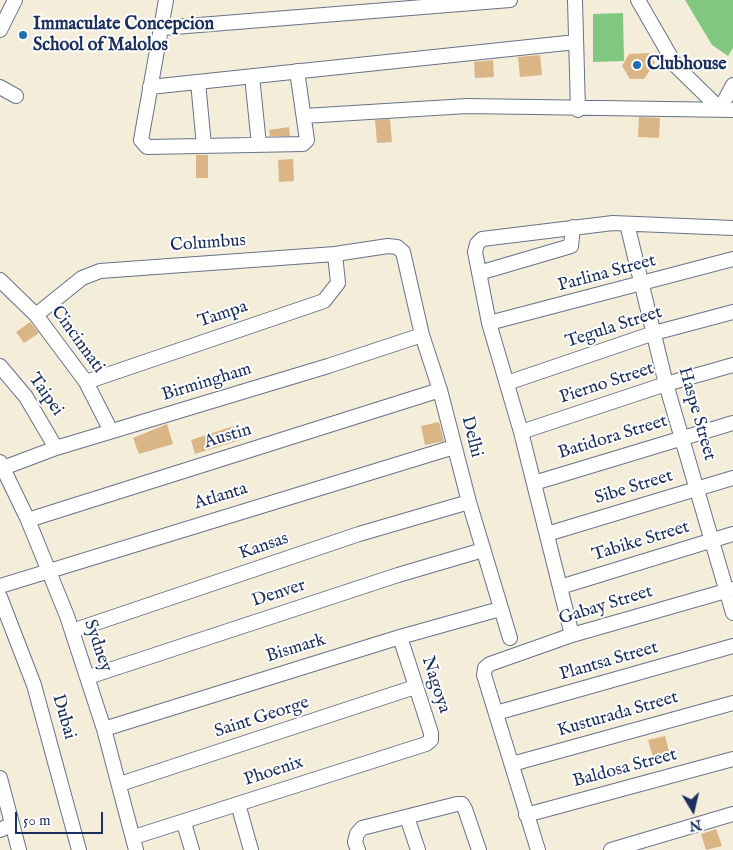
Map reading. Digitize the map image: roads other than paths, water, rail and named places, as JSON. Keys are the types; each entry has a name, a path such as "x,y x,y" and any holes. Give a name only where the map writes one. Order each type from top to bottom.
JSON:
{"street":[{"path":"0,30 15,0"},
{"path":"166,0 141,140 143,145 147,147 303,144 307,140 297,71"},
{"path":"162,28 510,0"},
{"path":"575,0 578,110"},
{"path":"638,0 676,66 726,109"},
{"path":"150,87 576,42"},
{"path":"252,76 259,145"},
{"path":"198,82 204,146"},
{"path":"726,109 733,85"},
{"path":"0,87 16,96"},
{"path":"304,116 467,106 578,110 726,109"},
{"path":"572,634 521,432 489,323 475,252 477,244 482,240 573,227 627,224 733,228"},
{"name":"Haspe Street","path":"627,224 666,384 712,540 729,590 733,613"},
{"path":"479,274 571,246 573,227"},
{"name":"Columbus","path":"36,314 82,278 100,271 335,254 388,246 396,247"},
{"name":"Delhi","path":"396,247 402,252 422,335 440,390 482,550 510,638"},
{"name":"Tampa","path":"86,382 324,301 338,283 335,254"},
{"name":"Parlina Street","path":"489,323 733,259"},
{"name":"Cincinnati","path":"0,280 36,314 86,382 110,432"},
{"name":"Tegula Street","path":"507,383 654,333 733,312"},
{"name":"Birmingham","path":"2,465 328,366 422,335"},
{"name":"Pierno Street","path":"521,432 666,384 733,365"},
{"name":"Taipei","path":"0,366 26,397 56,448"},
{"name":"Austin","path":"28,520 440,390"},
{"name":"Batidora Street","path":"534,482 733,423"},
{"name":"Atlanta","path":"0,586 454,447"},
{"name":"Sydney","path":"2,465 28,520 72,631 104,729 135,844"},
{"name":"Sibe Street","path":"547,534 733,478"},
{"name":"Kansas","path":"72,631 359,534 469,502"},
{"name":"Tabike Street","path":"560,587 733,534"},
{"name":"Denver","path":"88,677 389,578 482,550"},
{"name":"Gabay Street","path":"496,713 484,675 485,668 490,664 572,634 729,590"},
{"name":"Dubai","path":"0,597 34,685 79,850"},
{"name":"Bismark","path":"104,729 400,637 500,609"},
{"name":"Nagoya","path":"400,637 431,733 431,740 426,744"},
{"name":"Plantsa Street","path":"496,713 733,646"},
{"name":"Saint George","path":"120,784 415,687"},
{"name":"Kusturada Street","path":"512,764 733,703"},
{"path":"496,713 538,850"},
{"name":"Phoenix","path":"135,844 184,823 238,804 426,744"},
{"name":"Baldosa Street","path":"526,815 733,759"},
{"path":"0,778 6,827 19,850"},
{"path":"238,804 251,850"},
{"path":"358,850 355,842 357,834 362,828 457,804 462,804 478,850"},
{"path":"611,850 733,814"},
{"path":"407,817 418,850"},
{"path":"184,823 192,850"}],"place":[{"name":"Immaculate Concepcion School of Malolos","path":"23,35"},
{"name":"Clubhouse","path":"637,65"}]}
